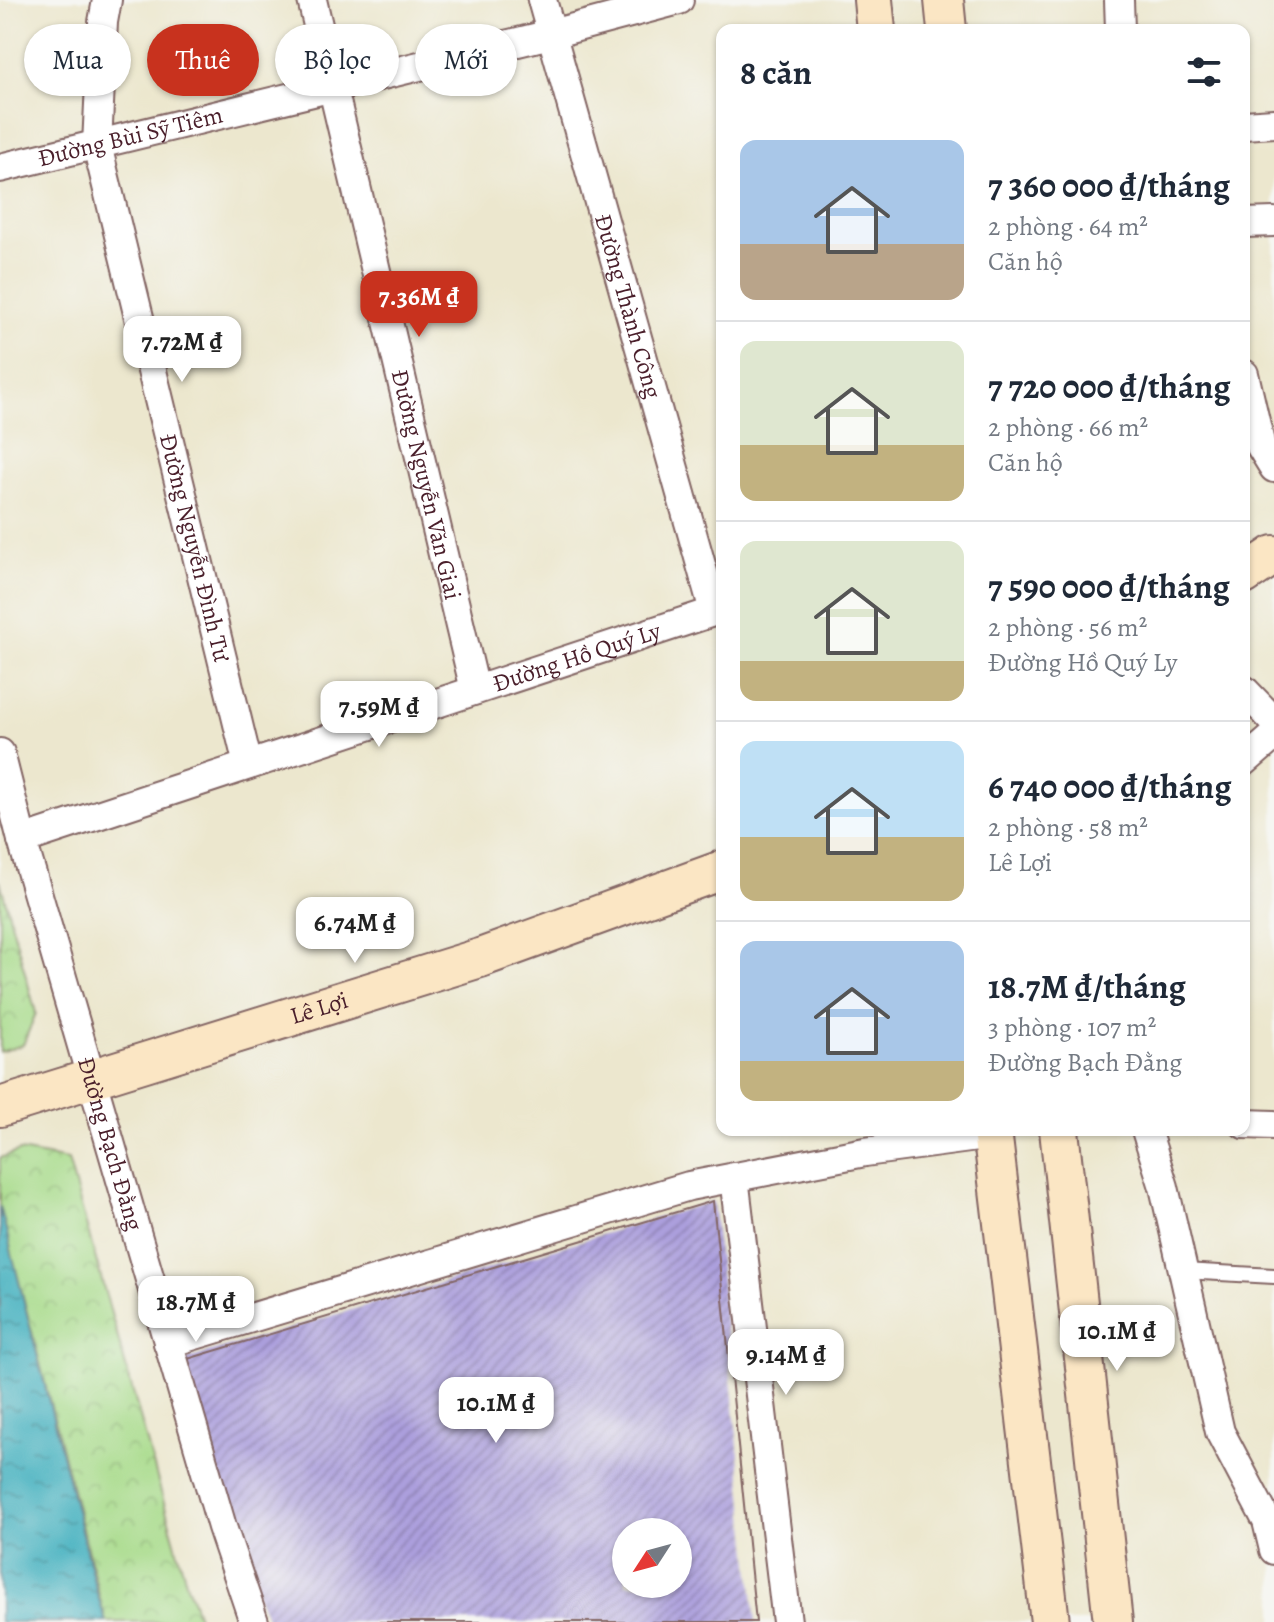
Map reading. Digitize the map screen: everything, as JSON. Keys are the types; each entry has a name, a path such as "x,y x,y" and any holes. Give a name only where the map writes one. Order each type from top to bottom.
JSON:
{"main road":[{"path":"873,0 875,24"},
{"path":"944,0 946,24"},
{"path":"1250,571 1274,555"},
{"name":"Lê Lợi","path":"1,1107 480,958 716,872"},
{"path":"992,1136 1050,1622"},
{"path":"1060,1136 1113,1622"}],"street":[{"name":"Đường Nguyễn Đình Tư","path":"107,0 103,22 97,145 248,765"},
{"name":"Đường Nguyễn Văn Giai","path":"312,0 318,24"},
{"name":"Đường Thành Công","path":"542,0 716,603"},
{"name":"Đường Bùi Sỹ Tiêm","path":"399,71 679,0"},
{"path":"1119,0 1120,24"},
{"name":"Đường Bùi Sỹ Tiêm","path":"0,168 297,96"},
{"name":"Đường Nguyễn Văn Giai","path":"336,96 475,690"},
{"path":"1250,125 1274,123"},
{"path":"1250,223 1274,222"},
{"path":"1250,400 1261,447 1274,468"},
{"name":"Đường Hồ Quý Ly","path":"22,840 716,611"},
{"path":"1250,696 1274,721"},
{"path":"1250,757 1274,736"},
{"name":"Đường Bạch Đằng","path":"0,753 22,840 168,1343 222,1527 254,1622"},
{"path":"1250,1124 1274,1125"},
{"path":"168,1343 689,1186 865,1152 972,1136"},
{"path":"1148,1136 1164,1187 1220,1432 1267,1521 1274,1550"},
{"path":"734,1177 787,1622"}],"lane":[{"path":"1183,1271 1274,1276"}],"green space":[{"path":"0,881 36,1013 23,1045 0,1052"},
{"path":"20,1151 68,1160 200,1622 106,1622 0,1206 0,1158"}],"water":[{"path":"0,1206 95,1586 106,1622 0,1622"}],"building":[{"path":"713,1201 756,1622 268,1622 231,1524 181,1361"}]}
